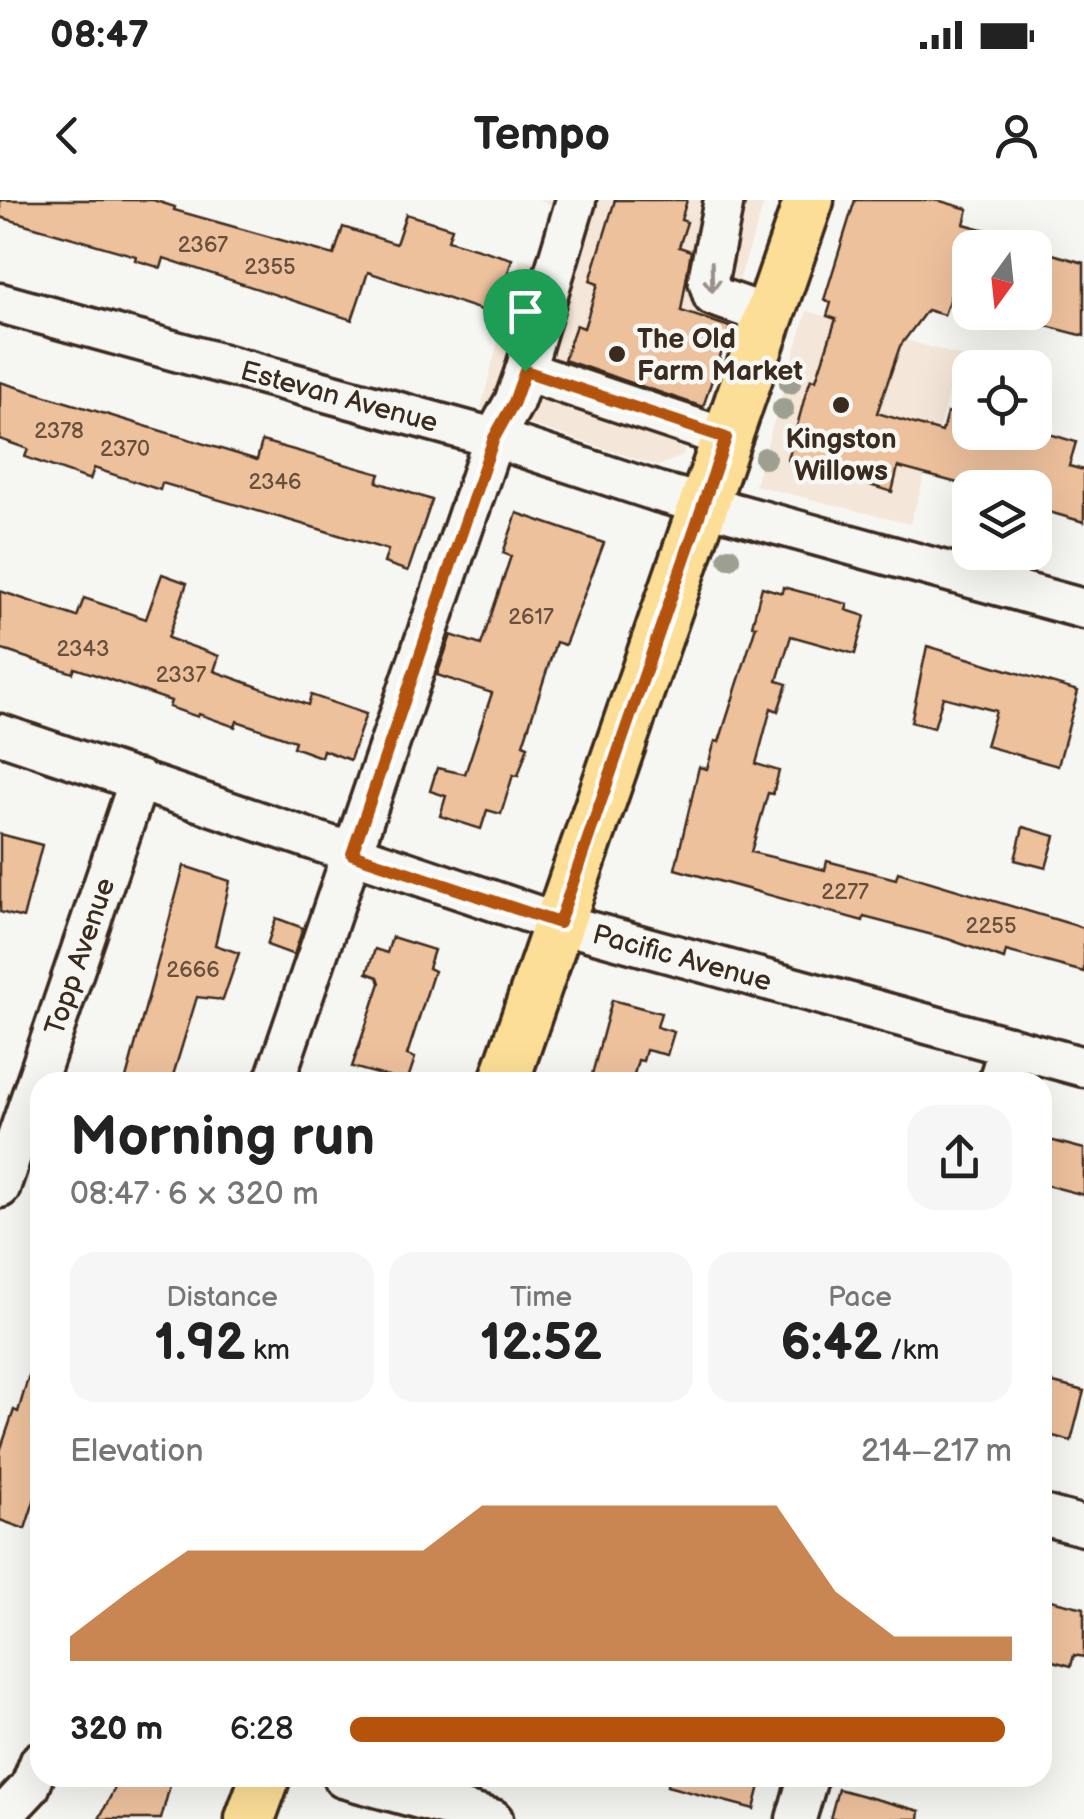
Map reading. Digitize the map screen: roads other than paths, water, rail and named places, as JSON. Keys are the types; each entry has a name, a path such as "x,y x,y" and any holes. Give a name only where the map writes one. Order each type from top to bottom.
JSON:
{"main road":[{"path":"507,1072 808,200"},
{"path":"250,1819 262,1787"}],"street":[{"path":"277,1072 494,438 514,402 525,371 576,200"},
{"path":"724,200 708,280 713,296 768,315"},
{"name":"Estevan Avenue","path":"0,302 494,438 704,504 1084,609"},
{"path":"525,371 726,438"},
{"name":"Pacific Avenue","path":"0,734 559,923 1084,1067"},
{"name":"Topp Avenue","path":"40,1072 139,780"},
{"path":"1001,1072 1008,1046"},
{"name":"Topp Avenue","path":"0,1188 30,1100"},
{"path":"1052,1518 1084,1526"},
{"path":"376,1787 493,1819"},
{"path":"796,1819 805,1787"}],"place":[{"name":"The Old Farm Market","path":"617,354"},
{"name":"Kingston Willows","path":"841,405"}]}
